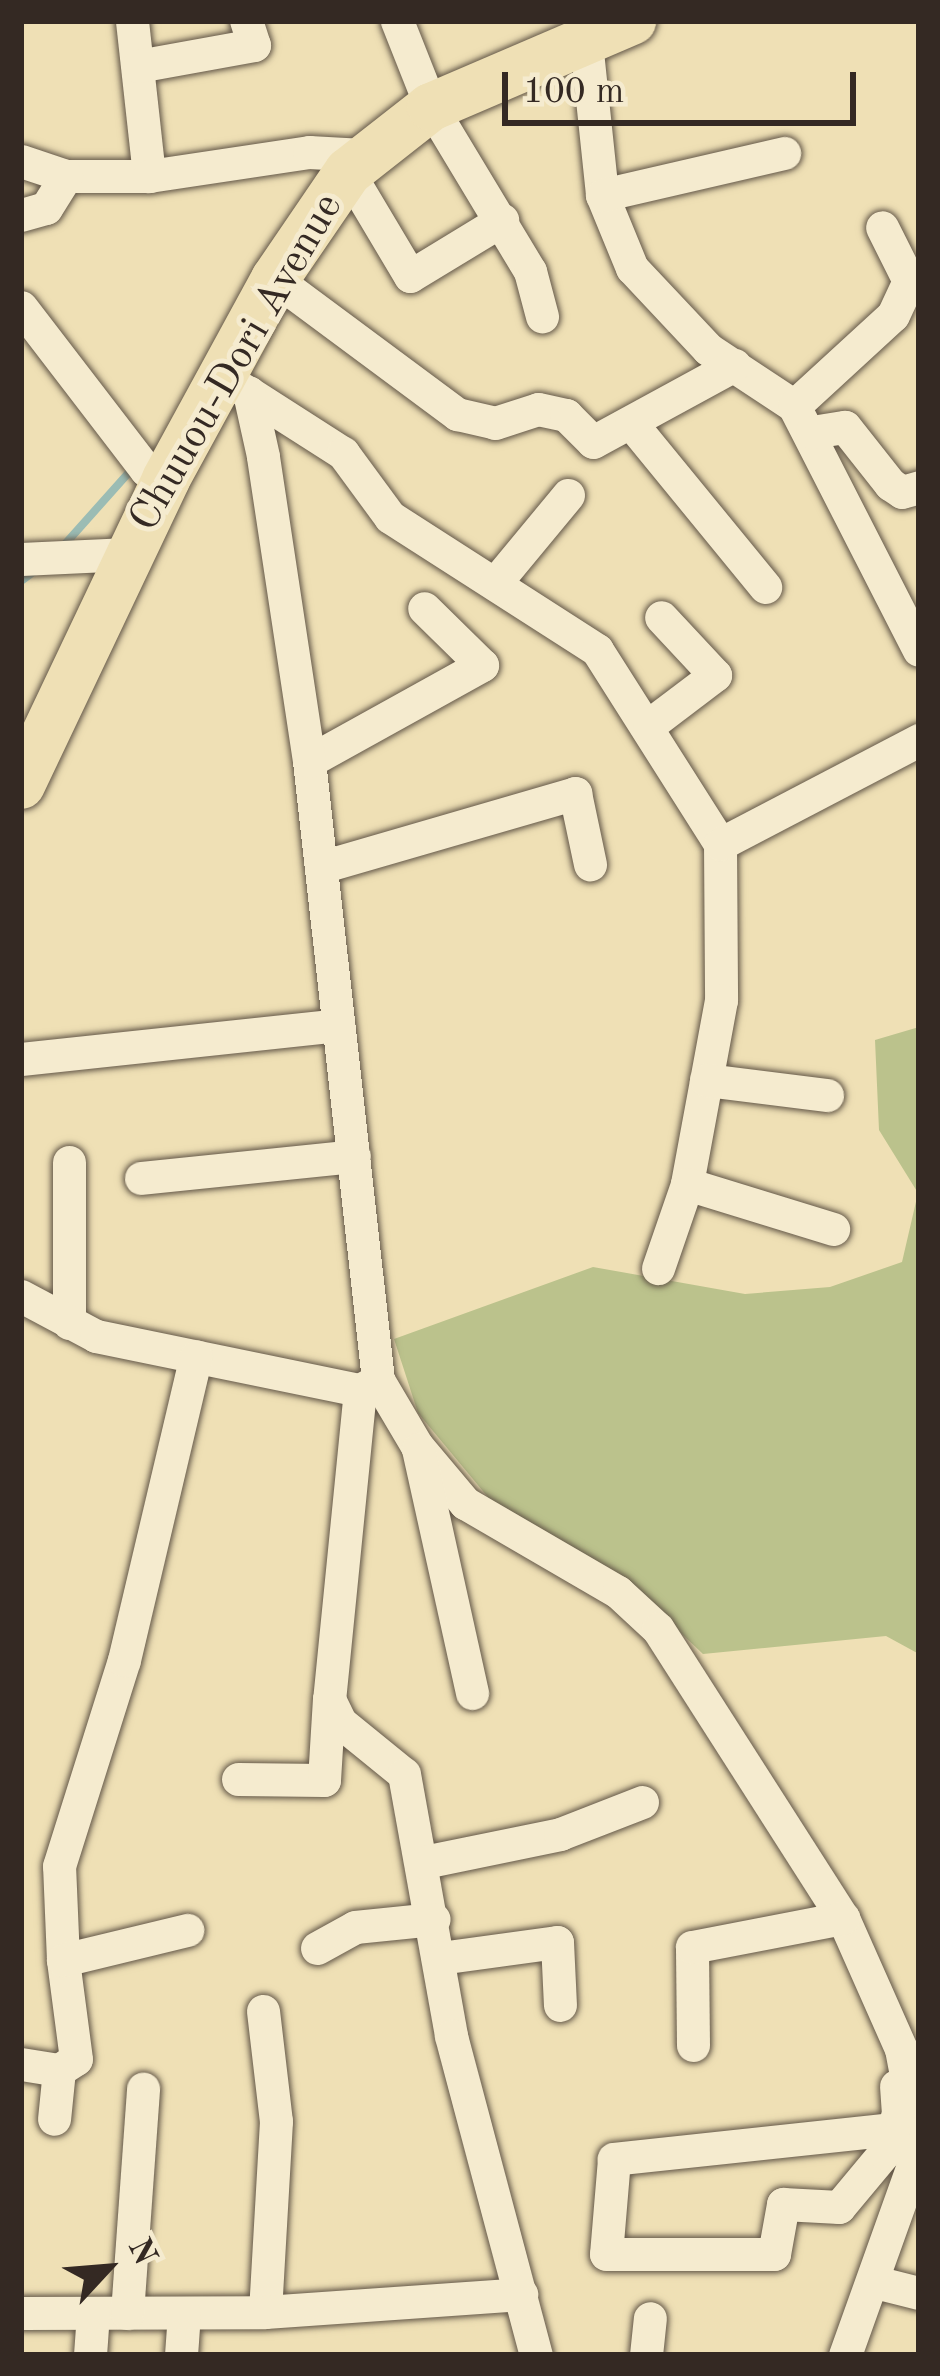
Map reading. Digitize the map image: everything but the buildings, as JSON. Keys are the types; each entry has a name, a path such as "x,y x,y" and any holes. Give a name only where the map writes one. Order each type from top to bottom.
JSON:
{"highway":[{"name":"Chuuou-Dori Avenue","path":"21,785 166,479 236,385 275,279 355,164 431,107 585,30 632,21"}],"street":[{"path":"132,21 149,176"},
{"path":"138,66 254,45 246,21"},
{"path":"397,21 431,107 502,220 542,316"},
{"path":"585,30 602,195 632,268 708,349 803,419 845,427 890,484 902,492 919,487"},
{"path":"21,161 66,176 149,176 309,152 355,164 410,276 502,220"},
{"path":"602,195 784,152"},
{"path":"21,214 46,208 66,176"},
{"path":"803,419 893,315 909,281 882,227"},
{"path":"275,279 457,414 495,423 538,409 566,416 592,442 734,365"},
{"path":"21,307 146,470 166,479"},
{"path":"236,385 343,453 390,517 597,650 649,725 720,844 721,1000 688,1184 658,1268"},
{"path":"236,385 309,761 354,1156 369,1385 329,1699 324,1780 238,1779"},
{"path":"803,419 848,519 919,650"},
{"path":"631,423 765,587"},
{"path":"496,582 568,495"},
{"path":"21,559 128,554"},
{"path":"309,761 482,664 424,608"},
{"path":"649,725 716,675 662,617"},
{"path":"720,844 919,740"},
{"path":"321,867 575,793 590,864"},
{"path":"21,1059 338,1025"},
{"path":"706,1080 826,1095"},
{"path":"141,1178 354,1156"},
{"path":"69,1162 69,1323"},
{"path":"688,1184 832,1229"},
{"path":"21,1296 96,1336 369,1385 465,1503 617,1592 658,1629 843,1918 901,2049 910,2140 875,2282 845,2355"},
{"path":"21,2064 59,2070 76,2059 63,1960 59,1866 124,1660 196,1356"},
{"path":"417,1446 472,1693"},
{"path":"329,1699 340,1722 404,1774 424,1862 451,2036 536,2355"},
{"path":"424,1862 560,1834 642,1802"},
{"path":"693,2045 692,1947 843,1918"},
{"path":"317,1948 355,1927 434,1919"},
{"path":"63,1960 188,1930"},
{"path":"440,1958 557,1942 560,2005"},
{"path":"263,2012 276,2121 265,2312"},
{"path":"54,2119 59,2070"},
{"path":"127,2313 143,2089"},
{"path":"910,2140 884,2153 839,2207 783,2204 774,2254 606,2254 614,2159 910,2140"},
{"path":"875,2282 919,2293"},
{"path":"21,2313 265,2312 520,2294"},
{"path":"90,2355 93,2313"},
{"path":"182,2355 184,2313"},
{"path":"646,2355 650,2318"}],"green space":[{"path":"919,1027 919,1654 886,1636 703,1654 645,1599 492,1502 418,1413 394,1339 593,1267 745,1294 830,1287 902,1262 918,1193 879,1130 875,1040"}],"waterway":[{"path":"66,543 131,470"},
{"path":"21,581 36,570"}]}
